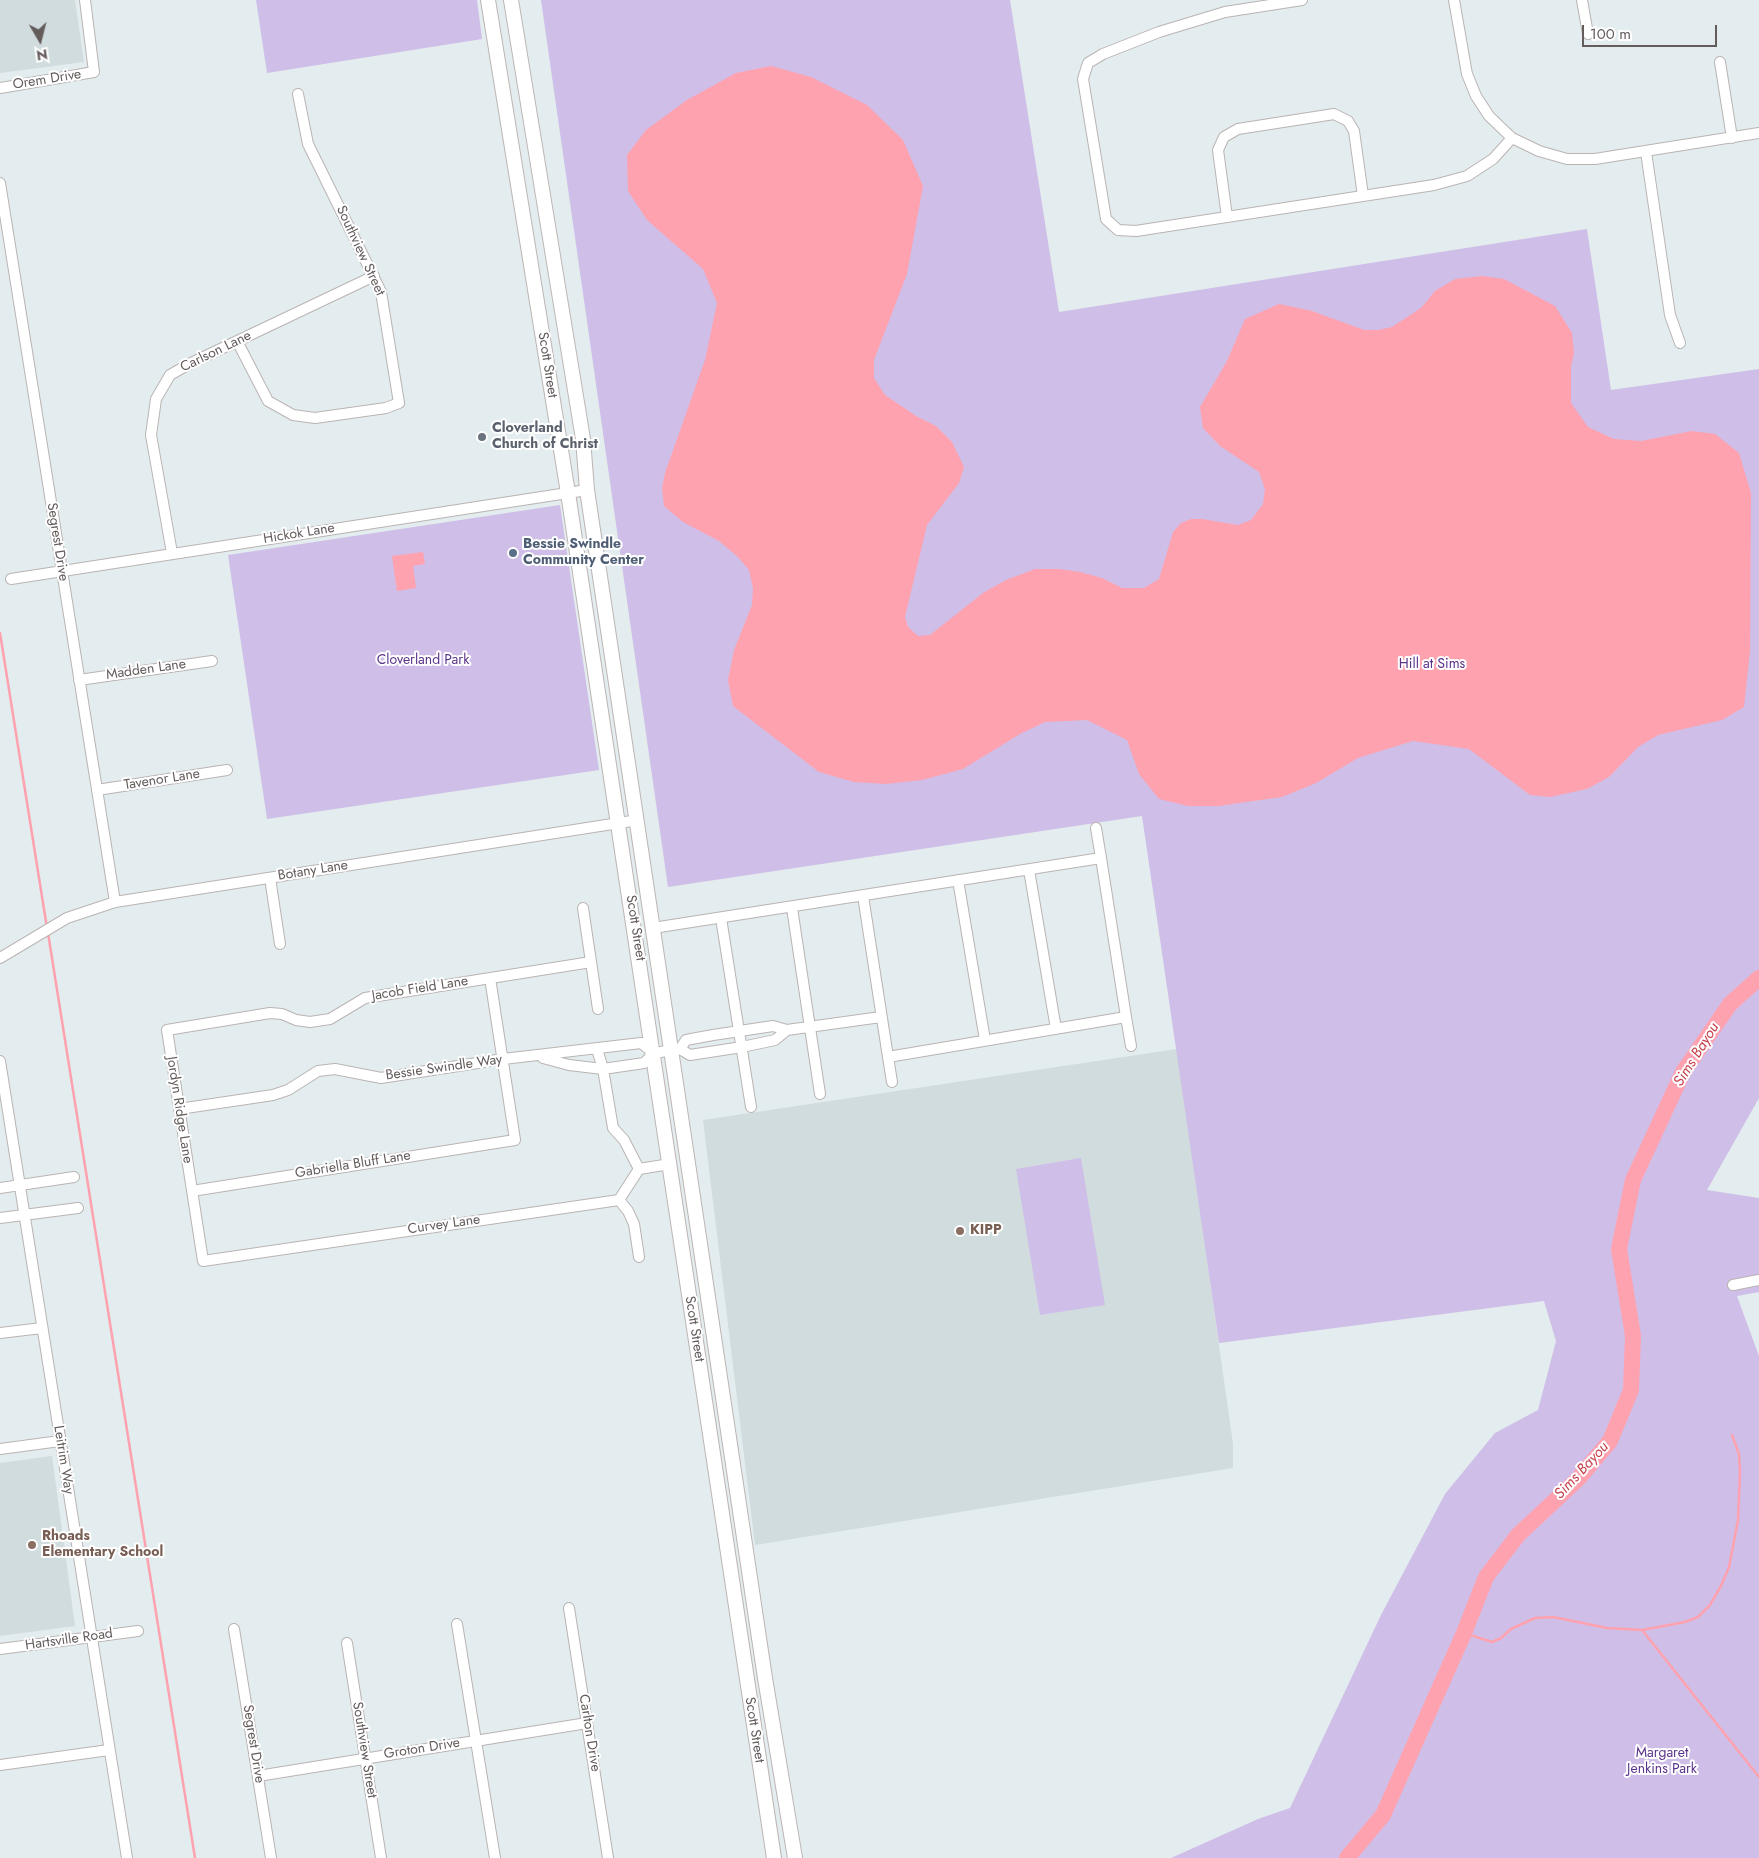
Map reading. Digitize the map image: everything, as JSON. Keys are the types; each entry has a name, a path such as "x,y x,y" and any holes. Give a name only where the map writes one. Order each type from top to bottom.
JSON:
{"main road":[{"name":"Scott Street","path":"488,0 568,493 619,823 774,1858"},
{"name":"Scott Street","path":"511,0 583,439 587,490 653,928 675,1050 723,1400 765,1678 795,1858"},
{"path":"500,76 523,72"},
{"path":"593,659 613,656"},
{"path":"682,1252 701,1250"},
{"path":"705,1402 723,1400"},
{"path":"747,1682 765,1678"}],"street":[{"name":"Orem Drive","path":"0,88 94,72 86,0"},
{"path":"1302,0 1225,12 1168,29 1103,54 1088,63 1084,79 1106,219 1118,230 1136,231 1434,185 1467,176 1493,159 1512,138"},
{"path":"1454,0 1470,82 1489,116 1512,138 1539,151 1567,159 1595,159 1759,134"},
{"path":"1582,0 1588,34"},
{"path":"1720,62 1732,138"},
{"name":"Southview Street","path":"237,341 268,402 293,415 315,418 386,408 399,403 381,292 308,144 298,94"},
{"path":"1227,217 1218,150 1224,137 1238,129 1334,114 1348,121 1354,131 1364,196"},
{"path":"1646,152 1670,315 1680,343"},
{"name":"Segrest Drive","path":"0,183 115,902"},
{"name":"Carlson Lane","path":"172,553 151,435 156,399 170,375 374,276"},
{"name":"Hickok Lane","path":"11,579 587,490"},
{"name":"Madden Lane","path":"80,680 212,661"},
{"name":"Tavenor Lane","path":"97,790 227,770"},
{"name":"Botany Lane","path":"0,958 76,914 115,902 638,820"},
{"path":"1096,828 1131,1046"},
{"path":"653,928 792,908 1101,858"},
{"path":"1028,870 1056,1028"},
{"path":"270,878 280,944"},
{"path":"958,880 985,1040"},
{"path":"863,896 892,1082"},
{"path":"583,908 598,1009"},
{"path":"792,908 820,1094"},
{"path":"721,918 751,1107"},
{"name":"Jacob Field Lane","path":"167,1030 270,1014 282,1014 296,1020 310,1022 330,1019 365,998 591,962"},
{"path":"490,978 503,1059"},
{"path":"888,1057 1126,1016"},
{"path":"675,1050 686,1040 739,1030 773,1026 787,1030 881,1017"},
{"name":"Jordyn Ridge Lane","path":"167,1030 202,1261"},
{"path":"675,1050 690,1054 742,1047 775,1040 787,1030"},
{"path":"714,1035 716,1051"},
{"name":"Bessie Swindle Way","path":"179,1109 273,1095 288,1090 318,1071 326,1070 350,1071 381,1078 503,1059 597,1050 641,1043 654,1053"},
{"path":"597,1050 603,1069 613,1128 624,1140 638,1169"},
{"name":"Bessie Swindle Way","path":"538,1056 569,1065 603,1069 644,1063 654,1053 675,1050"},
{"name":"Gabriella Bluff Lane","path":"192,1190 515,1140 503,1059"},
{"name":"Leitrim Way","path":"0,1061 126,1858"},
{"path":"639,1257 634,1224 628,1211 619,1200 638,1169 670,1164"},
{"path":"0,1188 74,1177"},
{"name":"Curvey Lane","path":"202,1261 619,1200"},
{"path":"0,1218 78,1208"},
{"path":"1733,1285 1759,1280"},
{"path":"0,1334 42,1328"},
{"path":"0,1449 60,1441"},
{"name":"Carlton Drive","path":"569,1608 608,1858"},
{"path":"457,1624 495,1858"},
{"name":"Segrest Drive","path":"234,1629 271,1858"},
{"name":"Hartsville Road","path":"0,1649 138,1631"},
{"name":"Southview Street","path":"347,1643 381,1858"},
{"name":"Groton Drive","path":"258,1776 587,1723"},
{"path":"0,1765 109,1750"}],"shaded area":[{"path":"0,0 75,0 84,62 0,73"},
{"path":"771,66 811,77 867,105 903,140 923,186 907,274 874,360 874,378 885,395 916,416 936,426 952,442 964,467 959,483 927,525 905,617 908,627 918,636 930,635 983,593 1006,580 1035,569 1059,569 1080,572 1102,578 1122,588 1144,588 1159,579 1173,532 1181,523 1191,519 1202,519 1238,525 1251,520 1263,504 1265,489 1259,472 1220,446 1203,428 1200,407 1227,361 1245,319 1279,304 1312,311 1364,330 1378,330 1392,327 1421,308 1435,291 1455,279 1482,276 1504,279 1555,306 1572,333 1574,353 1571,366 1571,403 1588,427 1614,439 1641,441 1692,431 1715,434 1739,453 1751,493 1750,651 1744,707 1722,720 1658,735 1638,747 1609,777 1587,789 1550,797 1530,795 1469,749 1413,741 1358,758 1316,783 1282,797 1218,806 1188,806 1159,799 1139,774 1127,740 1087,720 1045,722 1020,734 963,769 922,780 886,784 854,782 819,772 733,706 728,680 734,650 752,605 753,588 749,570 738,557 719,541 683,522 664,506 662,488 665,473 705,360 717,303 703,269 647,220 628,191 627,155 646,130 687,100 736,73"},
{"path":"423,552 425,564 413,566 416,588 397,591 392,556"},
{"name":"KIPP","path":"1177,1049 1233,1444 1233,1468 755,1545 703,1120"},
{"name":"Rhoads Elementary School","path":"52,1456 75,1626 0,1636 0,1463"}],"green space":[{"path":"256,0 477,0 482,39 267,73"},
{"name":"Hill at Sims","path":"541,0 1010,0 1059,312 1587,229 1611,390 1759,369 1759,1098 1707,1190 1759,1198 1759,1292 1737,1296 1759,1356 1759,1858 1171,1858 1258,1819 1290,1808 1381,1615 1445,1494 1495,1433 1538,1410 1556,1341 1544,1301 1219,1343 1142,816 668,887"},
{"name":"Cloverland Park","path":"560,505 599,770 267,819 228,555"},
{"path":"1081,1158 1105,1305 1040,1315 1016,1169"}],"waterway":[{"path":"0,633 47,928"},
{"path":"48,933 195,1858"},
{"name":"Sims Bayou","path":"1347,1858 1383,1815 1464,1633 1486,1577 1518,1535 1578,1479 1610,1441 1631,1390 1633,1336 1619,1249 1633,1180 1683,1072 1730,1004 1759,978"},
{"path":"1464,1633 1492,1642 1501,1638 1511,1629 1535,1618 1553,1617 1607,1628 1642,1630 1685,1622 1698,1617 1710,1605 1729,1567 1738,1520 1739,1454 1732,1435"},
{"path":"1642,1630 1759,1777"}],"place":[{"name":"Cloverland Church of Christ","path":"482,437"},
{"name":"Bessie Swindle Community Center","path":"513,553"},
{"name":"KIPP","path":"960,1231"},
{"name":"Rhoads Elementary School","path":"32,1545"}],"park label":[{"name":"Margaret Jenkins Park","path":"1662,1762"}]}
